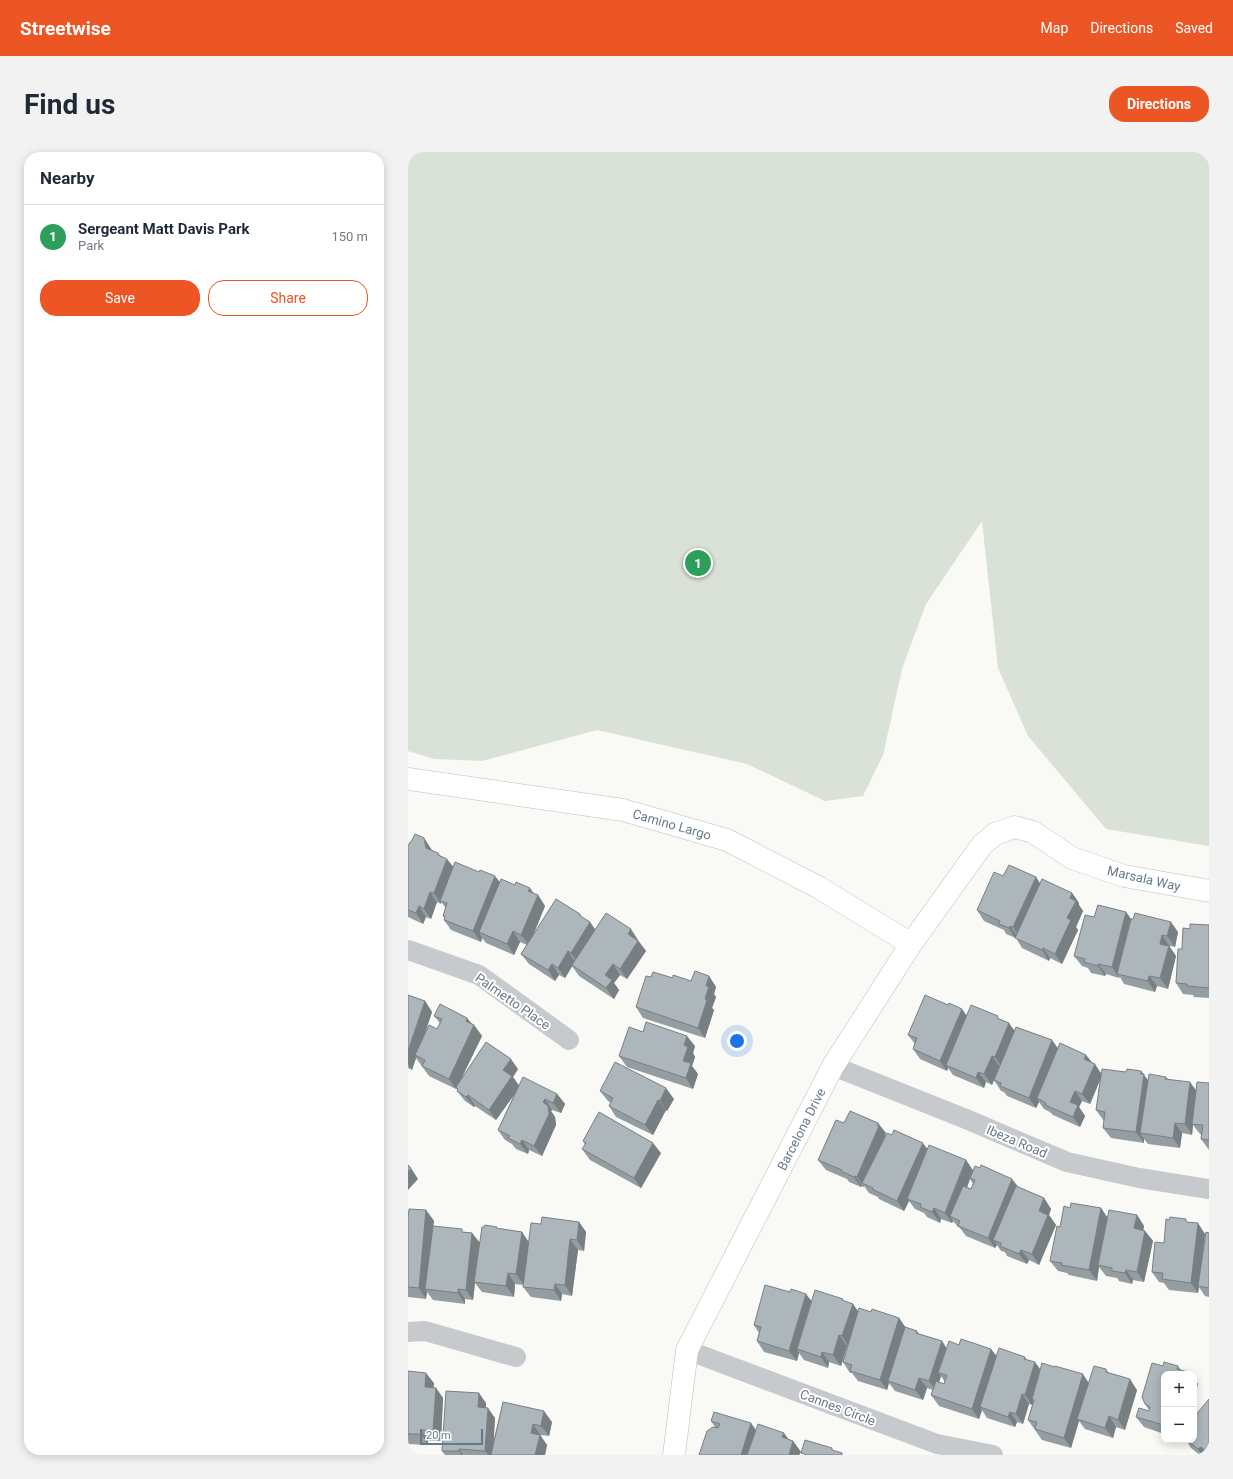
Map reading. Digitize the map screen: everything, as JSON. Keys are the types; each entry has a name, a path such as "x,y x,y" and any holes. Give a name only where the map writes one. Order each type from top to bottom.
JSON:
{"street":[{"name":"Camino Largo","path":"408,779 623,810 727,840 818,887 911,944"},
{"name":"Marsala Way","path":"995,834 1015,827 1033,832 1072,858 1124,876 1209,892"},
{"name":"Barcelona Drive","path":"674,1455 687,1350 833,1066 911,944 982,845 995,834"},
{"name":"Palmetto Place","path":"408,950 479,975 570,1040"},
{"name":"Ibeza Road","path":"833,1066 966,1119 1067,1162 1139,1178 1209,1189"},
{"path":"408,1332 425,1331 516,1357"},
{"name":"Cannes Circle","path":"687,1350 937,1444 992,1455"}],"shaded area":[{"path":"408,152 1209,152 1209,846 1106,829 1028,736 998,668 982,521 926,604 902,669 883,755 863,796 825,801 747,764 597,730 482,761 434,759 408,751"}],"building":[{"path":"415,834 424,838 426,848 447,859 434,893 430,892 424,909 419,906 416,913 408,910 408,846"},
{"path":"455,862 479,872 480,870 495,876 473,931 444,920 445,917 443,916 447,903 440,901"},
{"path":"1009,865 1036,877 1013,927 1010,926 1009,928 999,924 1000,921 977,910 994,872 1003,876"},
{"path":"501,879 515,885 516,882 530,888 528,891 538,895 521,935 513,931 507,944 479,932"},
{"path":"1042,879 1072,893 1070,898 1076,901 1067,918 1071,920 1055,954 1015,938"},
{"path":"556,899 590,922 571,953 568,951 558,968 552,964 548,970 521,954"},
{"path":"1098,905 1126,912 1112,967 1098,964 1098,966 1084,962 1085,959 1074,956 1085,915 1094,917"},
{"path":"606,913 631,929 628,934 638,941 620,969 613,964 605,975 612,980 606,988 572,965"},
{"path":"1135,913 1171,922 1167,936 1162,935 1160,944 1169,946 1160,978 1149,976 1148,981 1117,974 1131,919 1133,919"},
{"path":"1190,924 1209,925 1209,988 1187,986 1187,984 1176,983 1178,949 1182,949 1183,928 1190,929"},
{"path":"695,971 709,976 706,986 709,986 705,999 707,1000 698,1028 636,1007 646,976 651,977 653,972 673,978 673,975 691,981"},
{"path":"408,995 425,1001 408,1051"},
{"path":"925,995 948,1005 949,1003 962,1009 940,1061 913,1049 917,1038 908,1035"},
{"path":"440,1004 467,1018 466,1021 474,1025 449,1079 422,1066 425,1060 415,1055 429,1025 437,1029 442,1019 434,1016"},
{"path":"971,1005 998,1016 997,1018 1009,1023 995,1057 992,1056 984,1074 978,1072 976,1078 946,1065"},
{"path":"646,1022 687,1036 684,1045 688,1047 683,1061 691,1063 686,1078 619,1056 629,1027 643,1032"},
{"path":"1016,1027 1052,1040 1029,1098 1000,1086 1001,1083 994,1080"},
{"path":"486,1042 511,1059 503,1070 512,1076 489,1110 468,1095 466,1097 457,1091 458,1089 456,1087"},
{"path":"1060,1043 1086,1055 1084,1059 1095,1064 1082,1094 1075,1091 1070,1102 1078,1105 1073,1117 1045,1105 1046,1103 1037,1098"},
{"path":"615,1062 666,1088 645,1125 609,1106 613,1098 600,1091"},
{"path":"1102,1069 1126,1072 1127,1069 1141,1071 1141,1074 1144,1074 1136,1132 1103,1128 1105,1112 1096,1110"},
{"path":"1149,1074 1166,1077 1165,1079 1190,1082 1185,1124 1175,1123 1173,1138 1140,1133"},
{"path":"523,1077 557,1094 553,1103 545,1099 543,1102 548,1106 549,1114 534,1146 522,1140 520,1144 508,1138 510,1136 498,1130"},
{"path":"1197,1082 1209,1083 1209,1140 1201,1139 1203,1125 1192,1124"},
{"path":"850,1111 878,1123 877,1125 879,1126 857,1177 818,1160 836,1120 844,1123"},
{"path":"599,1112 653,1143 634,1178 582,1149 586,1143 583,1141"},
{"path":"894,1130 923,1143 897,1201 862,1183 887,1133 892,1135"},
{"path":"929,1145 966,1160 945,1213 934,1208 932,1212 920,1207 921,1204 907,1199"},
{"path":"408,1165 411,1168 408,1172"},
{"path":"981,1165 1012,1179 988,1238 958,1226 960,1221 950,1216 963,1186 971,1189 975,1180 970,1178 975,1166 980,1168"},
{"path":"1016,1186 1044,1198 1039,1211 1048,1215 1032,1254 1021,1250 1019,1254 1000,1246 1001,1243 993,1240"},
{"path":"1071,1203 1101,1208 1089,1270 1061,1265 1062,1263 1050,1261 1057,1226 1060,1227 1064,1206 1070,1208"},
{"path":"409,1209 426,1210 419,1288 408,1287"},
{"path":"1109,1210 1137,1215 1134,1228 1145,1231 1137,1272 1126,1270 1125,1273 1112,1271 1112,1268 1098,1265"},
{"path":"542,1217 579,1222 577,1240 570,1239 565,1285 555,1284 554,1290 523,1287 531,1223 541,1224"},
{"path":"1170,1217 1186,1219 1186,1222 1198,1223 1191,1283 1162,1279 1163,1273 1152,1272 1155,1242 1164,1243 1166,1219 1169,1220"},
{"path":"485,1225 522,1232 516,1274 508,1273 506,1286 474,1282 482,1227"},
{"path":"433,1226 462,1229 462,1232 472,1233 466,1290 458,1289 458,1293 425,1289"},
{"path":"1206,1232 1209,1233 1209,1288 1198,1286"},
{"path":"765,1285 790,1292 791,1289 806,1294 789,1351 757,1341 761,1327 754,1325"},
{"path":"815,1290 843,1299 842,1300 853,1304 842,1336 839,1335 833,1355 822,1352 821,1357 797,1349"},
{"path":"859,1308 871,1312 872,1309 899,1318 880,1380 850,1371 852,1365 843,1362"},
{"path":"905,1327 917,1331 916,1333 942,1341 929,1381 919,1378 915,1390 888,1381"},
{"path":"961,1339 991,1349 972,1409 931,1395 936,1381 944,1384 947,1375 938,1373 949,1341 959,1345"},
{"path":"999,1348 1035,1362 1025,1395 1022,1394 1016,1414 1010,1412 1008,1417 980,1407"},
{"path":"1164,1362 1178,1366 1177,1369 1184,1371 1161,1371 1161,1424 1136,1417 1139,1408 1149,1411 1150,1407 1145,1404 1142,1397 1152,1363 1163,1366"},
{"path":"1042,1363 1083,1374 1064,1438 1035,1429 1037,1422 1028,1420"},
{"path":"1094,1366 1106,1369 1106,1372 1130,1379 1118,1420 1109,1416 1105,1428 1077,1419"},
{"path":"408,1371 426,1373 425,1387 436,1388 433,1431 421,1430 421,1434 408,1434"},
{"path":"446,1391 479,1393 478,1407 488,1408 485,1451 459,1449 459,1451 442,1451"},
{"path":"1209,1399 1209,1454 1201,1447 1198,1449 1191,1443 1197,1443 1197,1413"},
{"path":"503,1402 544,1411 541,1426 533,1424 531,1433 540,1435 535,1455 491,1455"},
{"path":"714,1412 751,1423 741,1455 699,1455 707,1431 713,1427 718,1428 720,1424 711,1421"},
{"path":"758,1424 784,1433 782,1437 793,1441 789,1455 747,1455"},
{"path":"805,1440 832,1448 832,1450 842,1453 842,1455 807,1455 801,1453"}],"place":[{"name":"Sergeant Matt Davis Park","path":"698,563"}]}
